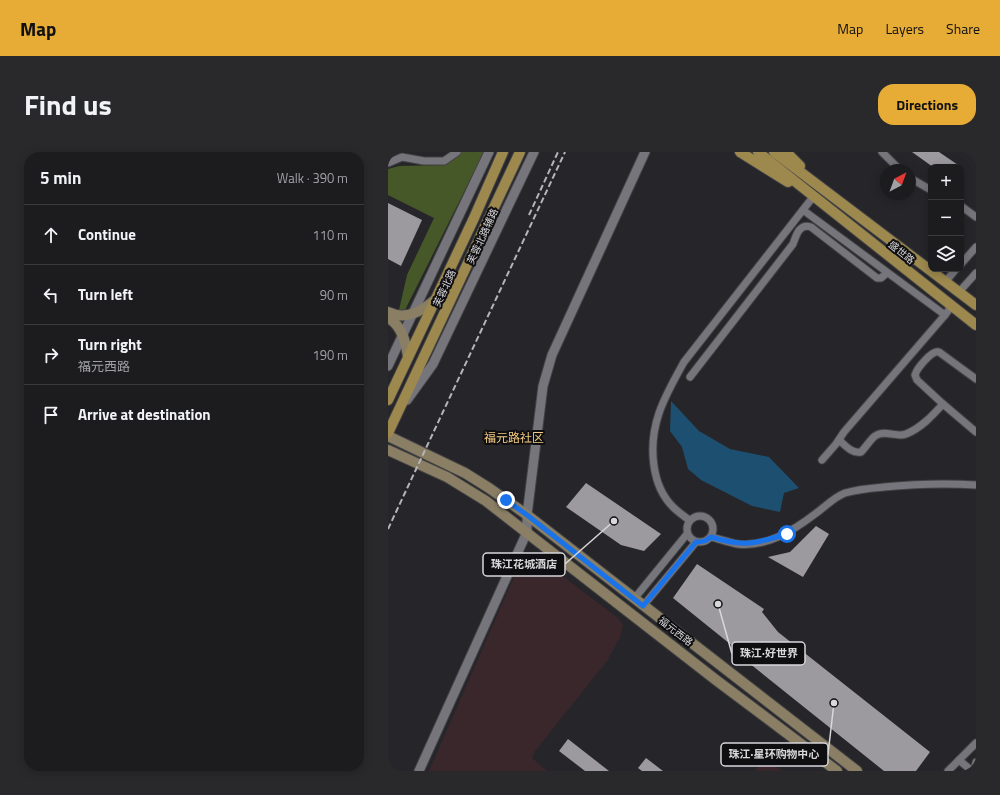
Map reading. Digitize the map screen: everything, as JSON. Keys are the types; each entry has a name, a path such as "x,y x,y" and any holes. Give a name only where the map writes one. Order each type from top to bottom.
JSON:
{"main road":[{"name":"芙蓉北路","path":"388,400 486,192 503,152"},
{"name":"芙蓉北路","path":"388,433 520,152"},
{"path":"740,152 813,197"},
{"path":"758,152 813,197"},
{"path":"774,152 823,190"},
{"path":"786,152 823,190"},
{"name":"盛世路","path":"823,190 976,305"},
{"name":"盛世路","path":"813,197 976,325"},
{"path":"388,312 400,316 413,314 420,311 436,299"},
{"path":"388,318 395,323 403,336 408,357"},
{"name":"福元西路","path":"388,436 465,473 527,515 857,771"},
{"name":"福元西路","path":"388,450 465,486 486,500 716,680 837,771"}],"street":[{"path":"388,163 402,158 424,161 444,161 457,152"},
{"path":"388,366 489,152"},
{"name":"芙蓉北路辅路","path":"399,411 433,364 534,152"},
{"path":"419,771 460,677 527,532 527,515 543,386 550,361 645,152"},
{"path":"883,152 894,164"},
{"path":"916,181 928,188"},
{"path":"689,520 672,506 662,492 655,477 652,453 654,426 660,408 668,390 684,362 813,197"},
{"path":"964,208 976,217"},
{"path":"803,210 945,315"},
{"path":"690,377 793,244 796,235 804,226 811,227 877,278 881,278 887,272"},
{"path":"964,261 976,247"},
{"path":"946,281 954,272"},
{"path":"959,292 976,273"},
{"path":"822,460 849,426 952,307"},
{"path":"976,379 940,352 936,351 932,353 918,370 915,378 976,432"},
{"path":"838,440 852,450 858,453 861,452 877,434 885,433 902,435 925,422 943,404"},
{"path":"711,537 738,544 762,542 787,534 837,496 845,493 902,485 976,485"},
{"path":"698,516 708,518 713,527 711,537 702,542 692,540 687,534 686,529 689,520 698,516"},
{"path":"634,599 687,534"},
{"path":"643,606 696,542"},
{"path":"948,771 976,743"},
{"path":"959,760 972,771 976,762"}],"shaded area":[{"path":"536,561 544,562 618,618 623,625 620,637 607,661 535,751 532,758 547,771 429,771 518,568 525,563"},
{"path":"765,758 782,771 755,771"}],"green space":[{"path":"460,152 484,152 404,312 399,310 407,275 434,218 388,195 388,169 399,166 446,165"}],"water":[{"path":"671,401 699,431 730,449 769,457 799,488 784,493 780,512 752,506 701,480 688,469 682,447 670,431"}],"building":[{"path":"912,152 939,152 957,164 929,164"},
{"path":"388,203 422,220 401,266 388,259"},
{"path":"586,483 661,534 644,551 621,545 566,507"},
{"path":"816,526 829,534 803,577 768,557 790,552"},
{"path":"697,564 764,609 762,612 778,632 930,752 916,771 884,771 739,655 740,652 673,598"},
{"path":"568,739 609,771 585,771 559,751"},
{"path":"646,758 663,771 642,771 638,768"}],"railway":[{"path":"529,215 558,152"},
{"path":"388,529 565,152"}],"place":[{"name":"珠江花城酒店","path":"614,521"},
{"name":"珠江·好世界","path":"718,604"},
{"name":"珠江·星环购物中心","path":"834,703"}],"district":[{"name":"福元路社区","path":"514,438"}],"route":[{"path":"506,500 643,606 696,542 702,542 711,537 738,544 750,544 762,542 787,534"}]}
